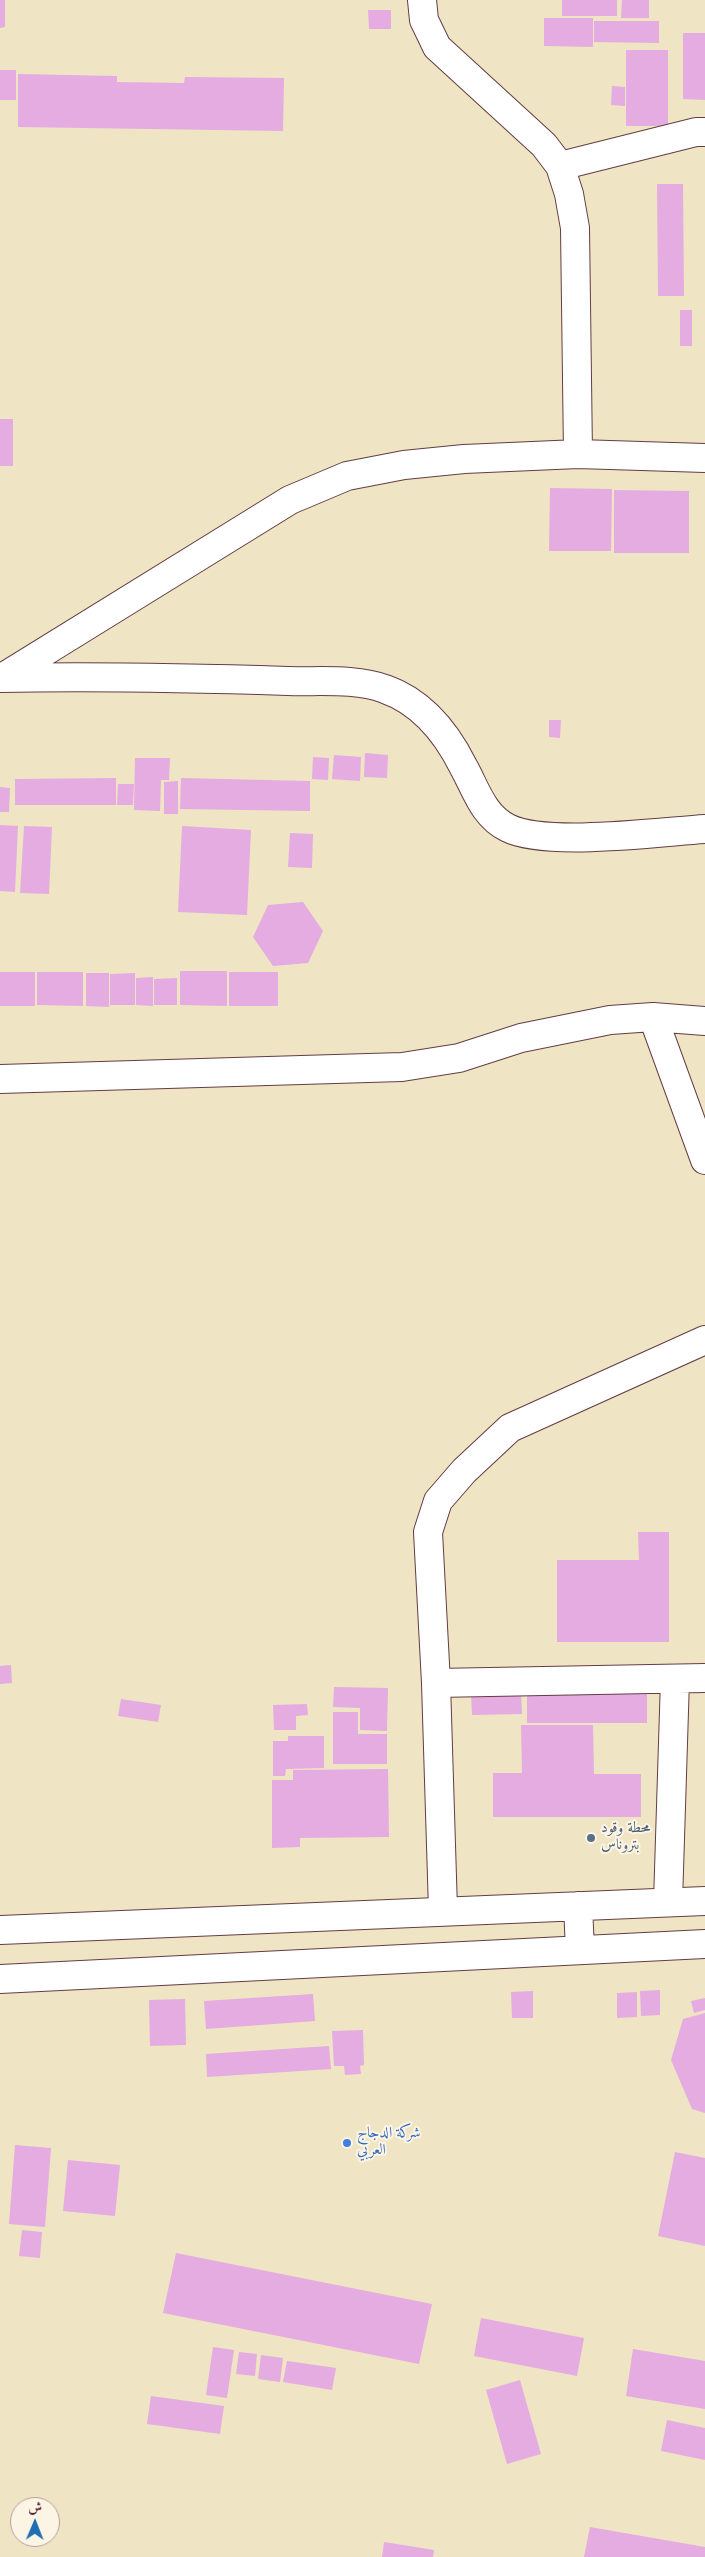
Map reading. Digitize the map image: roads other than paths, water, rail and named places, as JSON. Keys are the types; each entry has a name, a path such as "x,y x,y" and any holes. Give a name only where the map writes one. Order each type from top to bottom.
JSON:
{"street":[{"path":"422,0 424,20 436,47 544,145 560,166 569,194 575,228 578,454"},
{"path":"560,166 696,132 705,132"},
{"path":"1,678 290,500 348,476 404,465 456,460 578,454 705,458"},
{"path":"1,678 247,680 369,684 401,696 428,715 444,734 480,802 491,817 508,828 527,835 555,838 705,829"},
{"path":"653,1017 705,1160"},
{"path":"0,1079 402,1067 459,1058 521,1038 610,1020 653,1017 705,1021"},
{"path":"443,1910 436,1683 428,1532 438,1501 464,1471 510,1428 705,1340"},
{"path":"436,1683 705,1678"},
{"path":"668,1902 675,1680"},
{"path":"0,1930 705,1900"},
{"path":"578,1906 580,1950"},
{"path":"0,1979 705,1944"}],"place":[{"name":"محطة وقود بتروناس","path":"591,1838"},
{"name":"شركة الدجاج العربي","path":"347,2143"}]}
